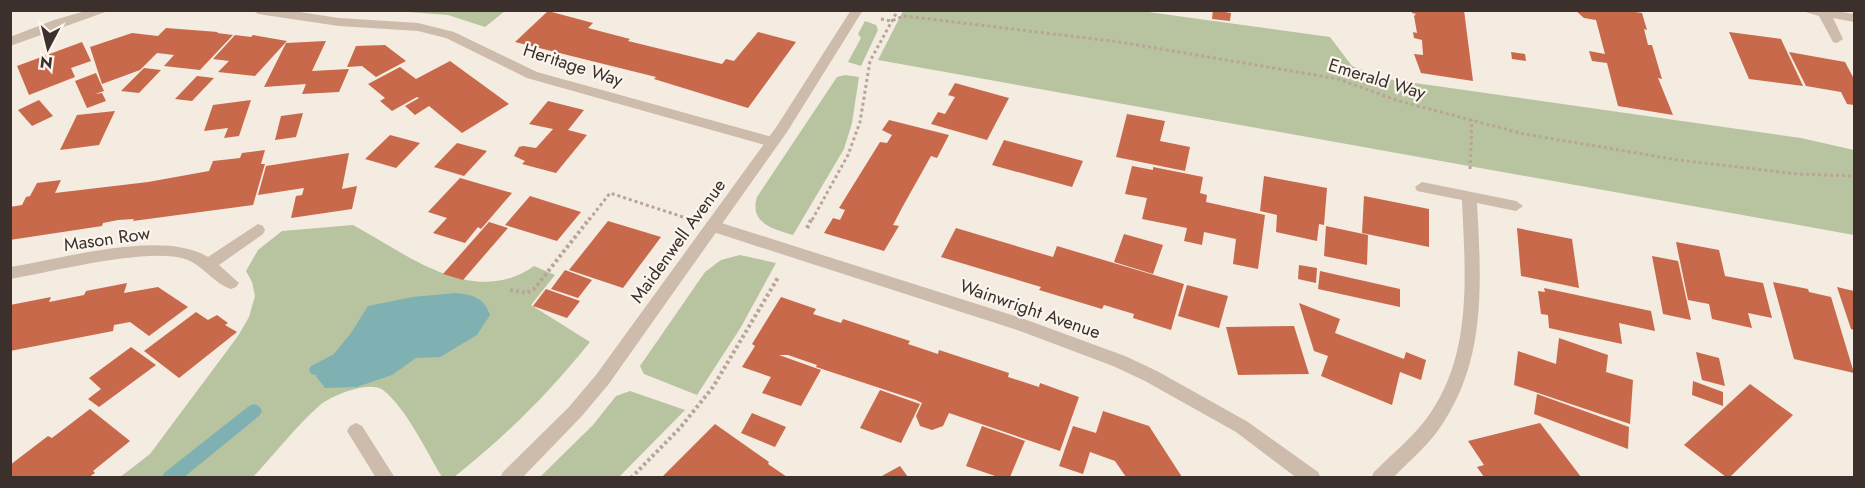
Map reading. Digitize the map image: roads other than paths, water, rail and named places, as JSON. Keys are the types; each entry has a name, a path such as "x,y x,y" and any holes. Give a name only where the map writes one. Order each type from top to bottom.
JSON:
{"street":[{"path":"10,42 58,23 105,10"},
{"name":"Heritage Way","path":"258,10 339,22 418,27 450,35 532,75 772,142"},
{"path":"1805,10 1854,18"},
{"name":"Maidenwell Avenue","path":"509,477 561,427 596,387 772,142 856,12"},
{"path":"1824,13 1837,39"},
{"path":"1422,187 1516,206"},
{"path":"1380,477 1421,437 1438,415 1448,400 1464,359 1472,314 1469,197"},
{"name":"Wainwright Avenue","path":"712,226 1014,323 1119,361 1151,376 1242,427 1312,477"},
{"path":"206,266 258,230"},
{"name":"Mason Row","path":"10,273 147,252 169,251 189,254 231,283"},
{"path":"356,431 386,477"}],"water":[{"path":"456,293 478,298 488,309 490,315 477,335 440,357 416,358 392,375 357,387 325,388 316,376 351,333 368,306 413,297"}],"waterway":[{"path":"316,370 340,357"},
{"path":"170,478 254,411"}]}
